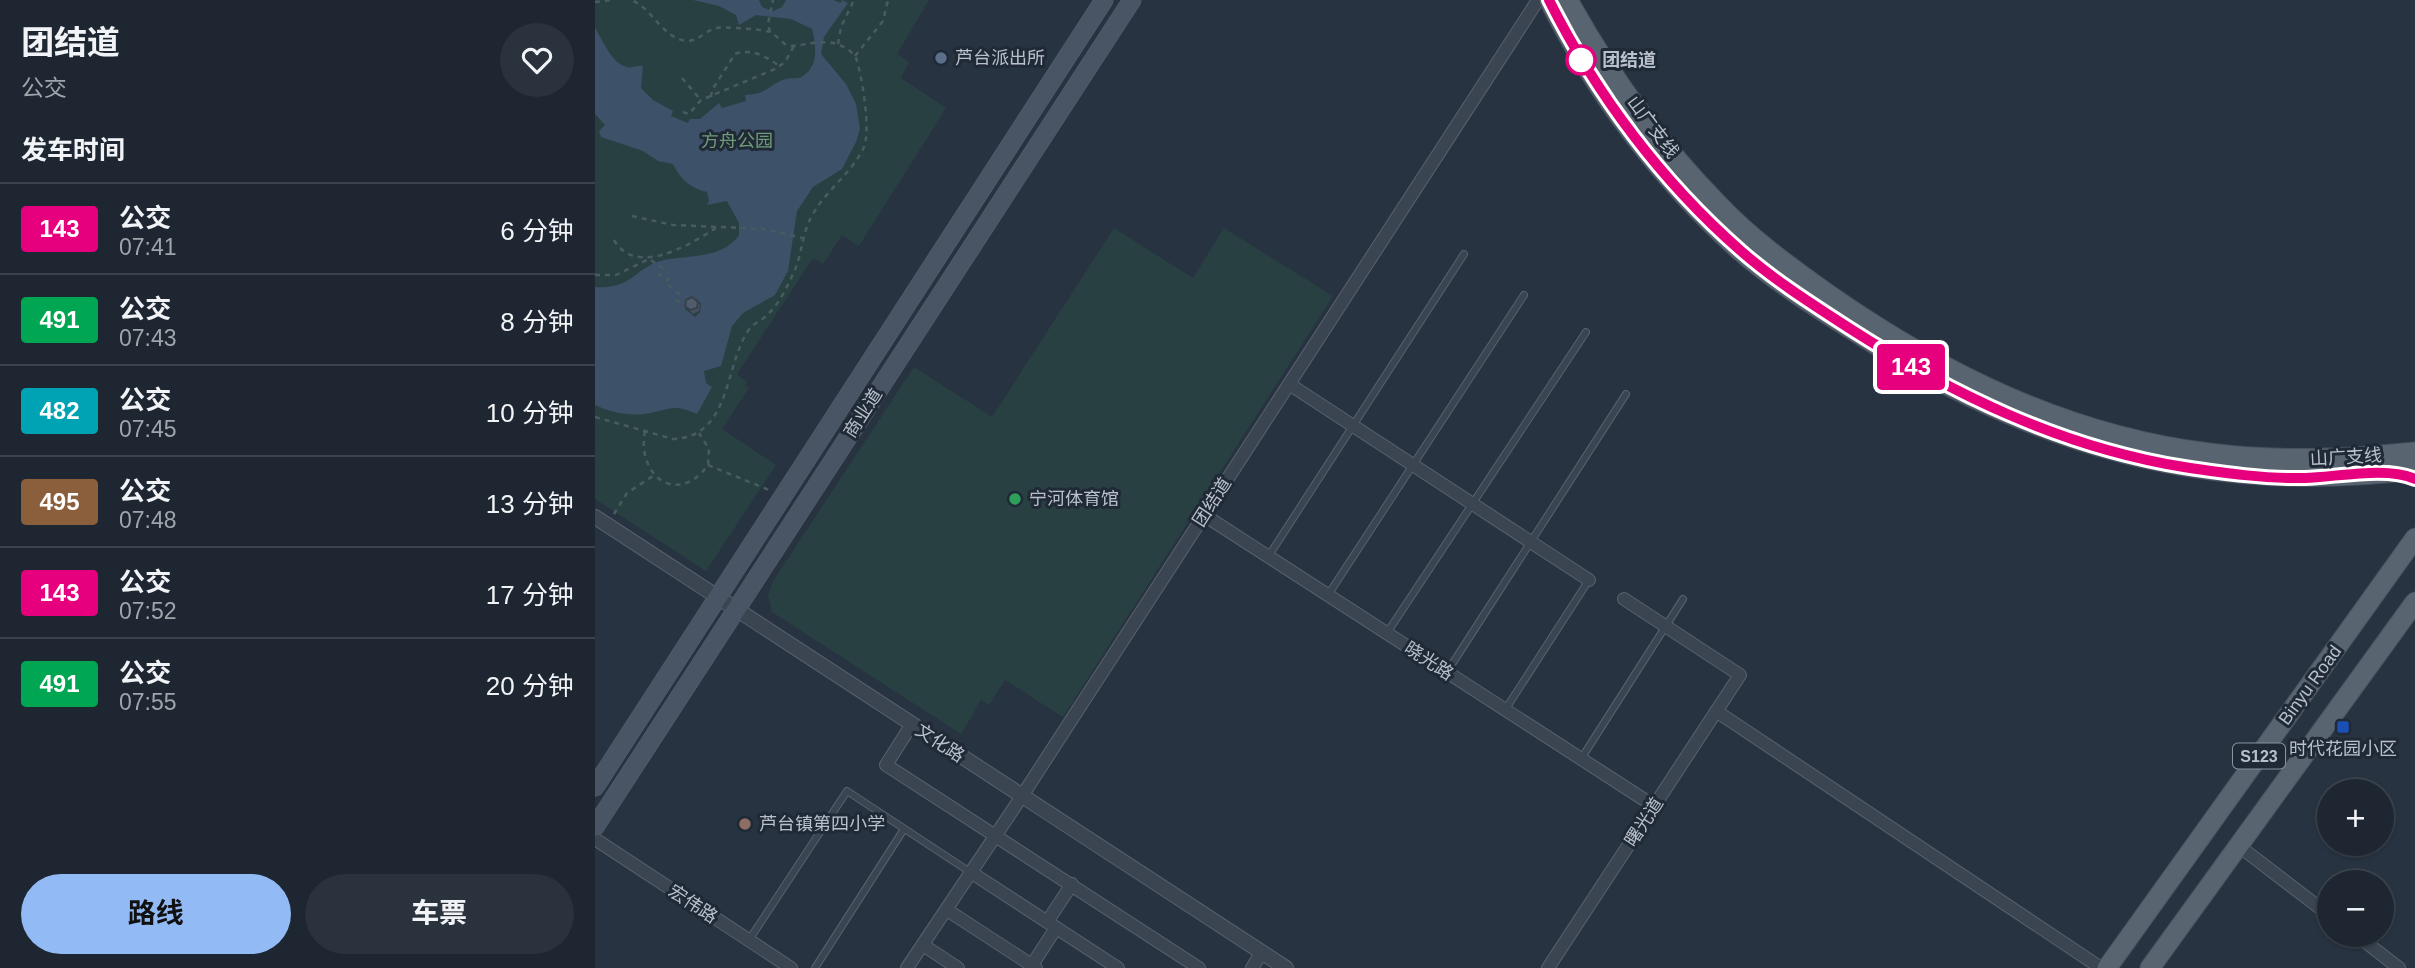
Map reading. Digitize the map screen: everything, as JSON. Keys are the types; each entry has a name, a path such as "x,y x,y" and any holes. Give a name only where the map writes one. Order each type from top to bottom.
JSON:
{"main road":[{"name":"商业道","path":"595,787 1104,0"},
{"name":"商业道","path":"595,827 1132,0"},
{"name":"山广支线","path":"1549,0 1597,85 1639,142 1667,177 1725,236 1794,292 1946,387 2058,435 2180,466 2303,478 2405,471"},
{"name":"山广支线","path":"1568,0 1596,48 1646,121 1720,206 1810,281 1945,368 2014,401 2062,419 2130,439 2207,453 2308,460 2415,452"},
{"path":"2405,471 2415,479"},
{"name":"Binyu Road","path":"2107,968 2414,538"},
{"name":"Binyu Road","path":"2150,968 2415,602"}],"street":[{"name":"团结道","path":"907,968 972,873 1538,0"},
{"path":"1289,384 1589,580"},
{"name":"晓光路","path":"1204,515 1654,806"},
{"name":"文化路","path":"595,517 1286,968"},
{"path":"1624,599 1666,626"},
{"name":"曙光道","path":"1548,968 1740,675 1666,626"},
{"path":"1716,711 2101,968"},
{"path":"912,724 886,765 1199,968"},
{"name":"宏伟路","path":"595,839 792,968"},
{"path":"2239,846 2317,906"},
{"path":"972,873 1118,968"},
{"path":"947,910 1033,967 1072,884"},
{"path":"923,945 958,968"},
{"path":"2372,947 2399,968"},
{"path":"1252,968 1262,952"}],"lane":[{"path":"1268,557 1464,254"},
{"path":"1328,595 1524,295"},
{"path":"1387,634 1586,332"},
{"path":"1447,672 1626,394"},
{"path":"1505,710 1589,580"},
{"path":"1581,759 1683,599"},
{"path":"749,940 847,791 972,873"},
{"path":"815,968 904,829"}],"path":[{"path":"595,2 612,0"},
{"path":"595,417 673,439 699,433 724,398 738,346 754,323 767,316 793,274 813,213 824,195 849,170 867,136 855,56 838,44 811,41 794,46 782,43 770,32 716,28 697,40 686,41 668,33 643,4 631,0"},
{"path":"770,32 769,19 773,0"},
{"path":"838,44 841,27 854,0"},
{"path":"855,56 883,21 888,0"},
{"path":"683,112 689,114 701,100 779,66 794,46"},
{"path":"711,97 712,90 729,60 739,52 764,55 779,66"},
{"path":"682,78 701,100"},
{"path":"632,216 673,225 764,229 803,238"},
{"path":"595,275 616,275 649,259 672,252 716,228"},
{"path":"614,240 622,250 649,259 663,268 659,275 667,279 666,283 679,294 675,300 686,306"},
{"path":"645,430 643,452 653,476"},
{"path":"608,526 627,492 653,476 680,484 696,478 708,465 709,449 699,433"},
{"path":"708,465 732,472 782,496"}],"green space":[{"name":"方舟公园","path":"595,0 929,0 897,54 909,62 901,78 946,108 859,246 842,235 823,264 813,258 737,374 747,382 745,386 749,388 722,429 776,465 706,571 595,499"},
{"name":"宁河体育馆","path":"1114,228 1193,278 1224,228 1333,296 1063,717 1005,680 989,705 981,700 961,734 772,612 768,595 773,581 914,367 992,417"}],"water":[{"path":"693,0 759,0 762,7 773,11 782,7 786,0 833,0 841,3 842,0 848,3 824,37 821,54 846,84 856,104 860,129 842,169 813,187 797,211 788,271 775,295 743,313 732,326 721,366 704,371 706,383 712,387 697,414 670,408 652,413 625,414 595,405 595,287 618,285 664,260 705,255 724,248 739,235 739,223 727,201 707,205 707,192 686,182 673,164 658,161 643,151 601,137 599,131 605,125 595,114 595,28 621,65 643,66 641,88 653,100 673,111 671,116 688,123 690,119 700,119 719,103 722,108 746,101 745,95 758,93 786,79 801,77 812,67 815,48 812,29 791,19 756,15 739,25 736,15 719,6","holes":["690,299 697,299 701,304 700,312 695,317 685,309"]}],"building":[{"path":"692,297 698,302 697,308 690,310 685,306 686,300"}],"bus line":[{"name":"143","path":"1549,0 1567,37 1597,85 1667,177 1700,212 1741,251 1794,292 1898,360 1946,387 2058,435 2120,453 2180,466 2225,473 2303,478 2395,472 2415,479"}],"place":[{"name":"芦台派出所","path":"941,58"},
{"name":"团结道","path":"1581,60"},
{"name":"宁河体育馆","path":"1015,499"},
{"name":"时代花园小区","path":"2343,727"},
{"name":"芦台镇第四小学","path":"745,824"}]}
